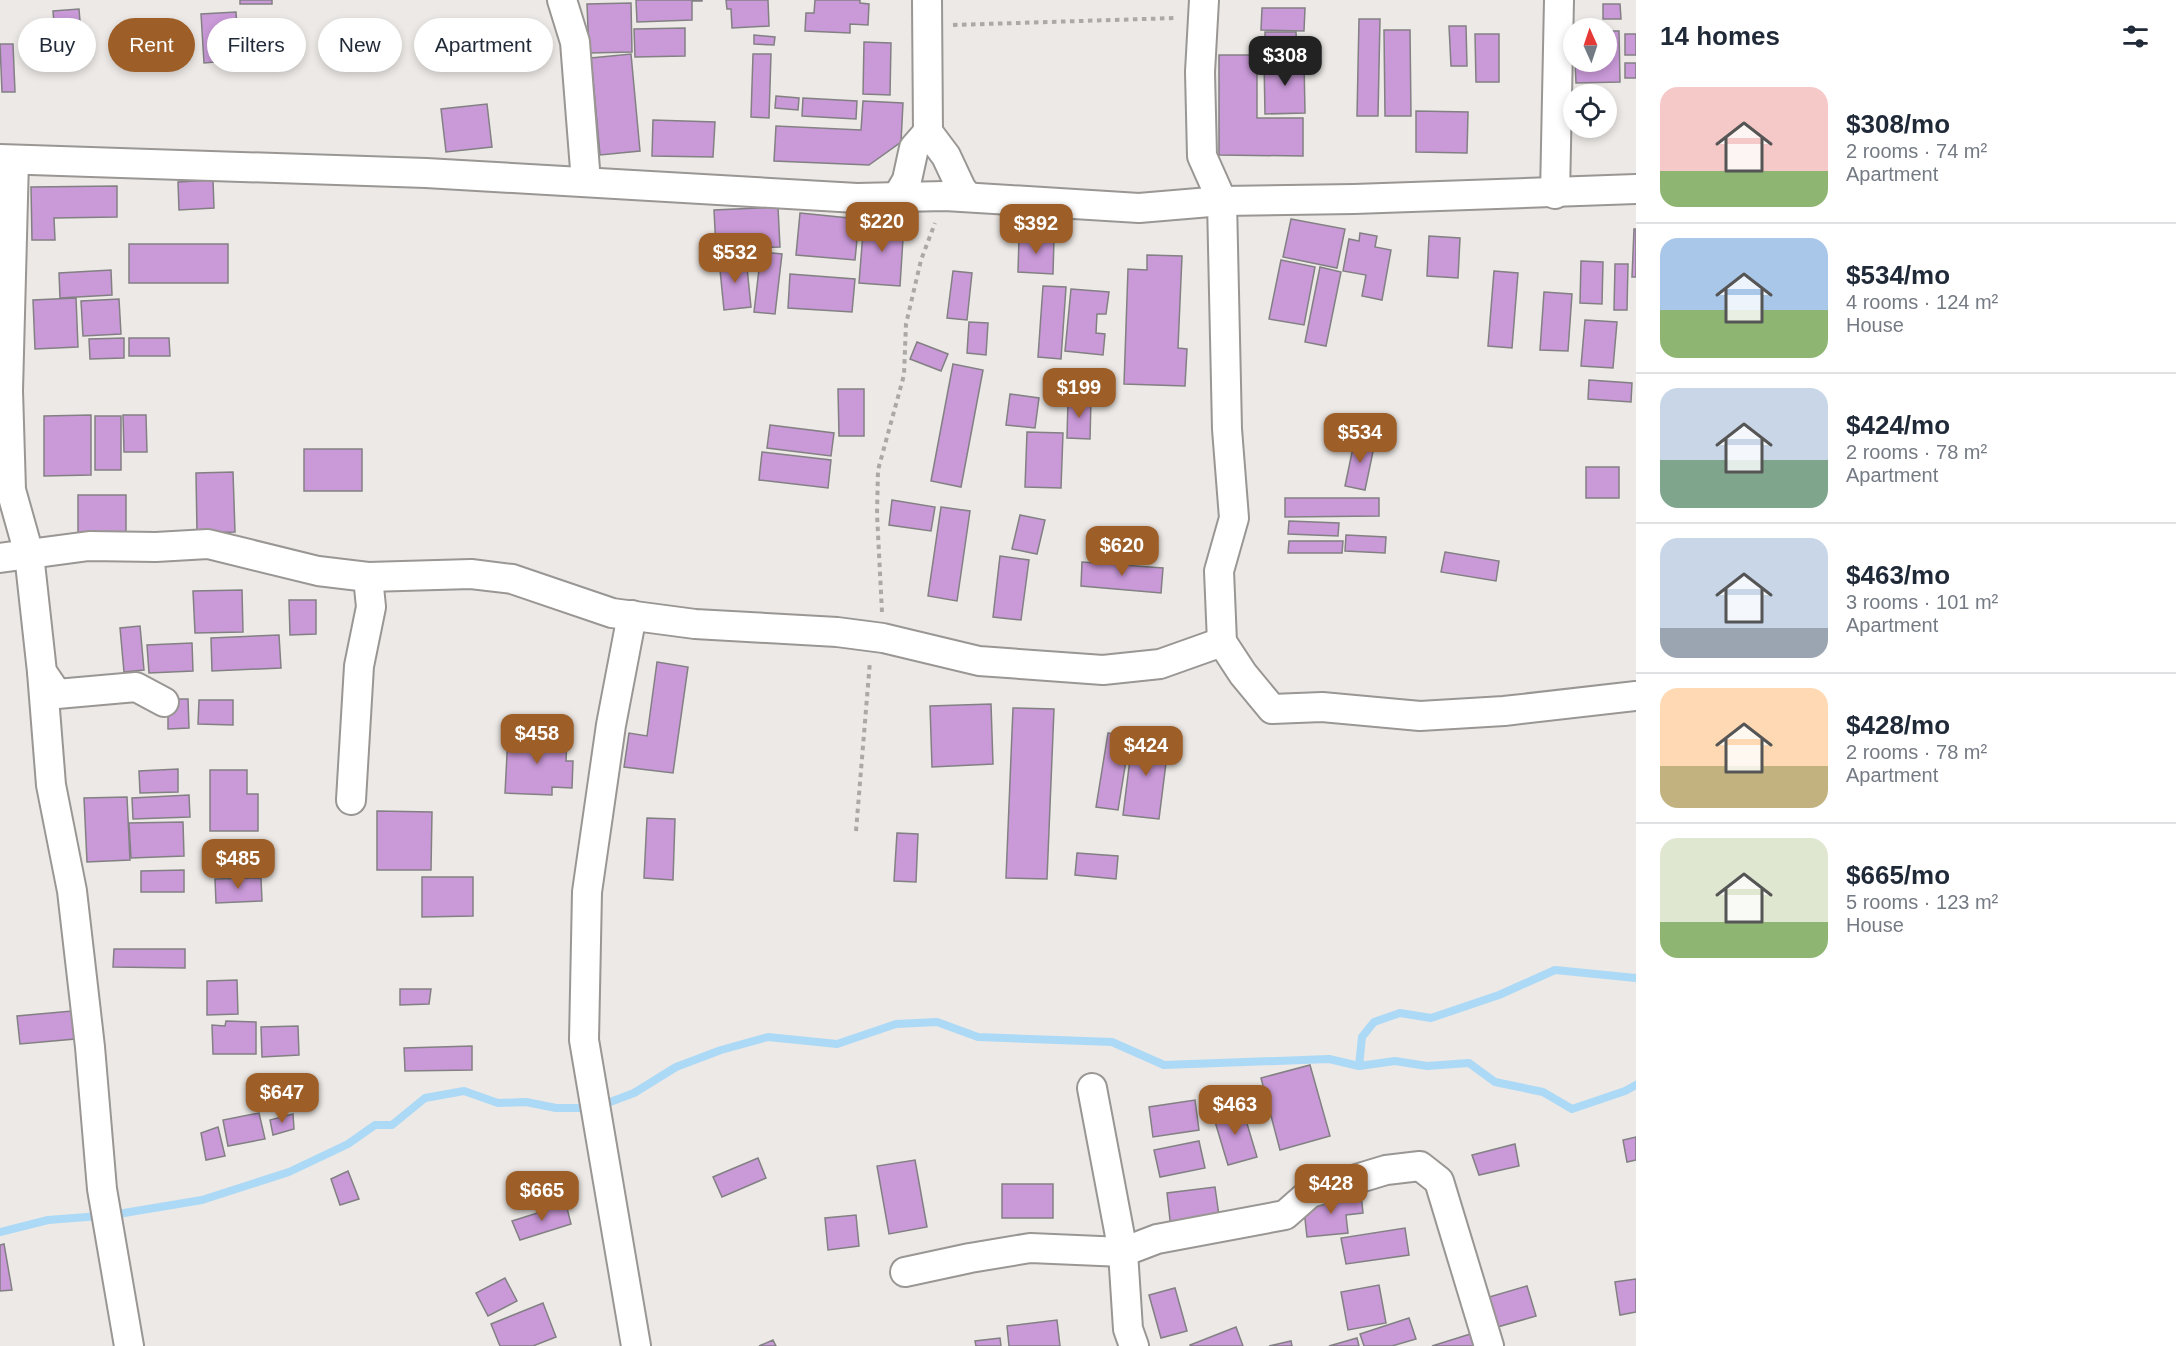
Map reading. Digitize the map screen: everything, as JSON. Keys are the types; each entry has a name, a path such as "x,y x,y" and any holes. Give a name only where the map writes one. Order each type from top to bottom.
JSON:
{"street":[{"path":"562,0 575,42 586,182"},
{"path":"1555,194 1559,0"},
{"path":"1203,8 1200,72 1202,156 1222,201 1227,429 1234,518 1219,571 1222,642 1243,674 1272,709 1322,707 1420,716 1504,711 1636,696"},
{"path":"928,13 928,132 946,156 961,188 956,196"},
{"path":"897,197 907,180 914,148 928,132"},
{"path":"129,1346 103,1198 90,1047 72,891 51,785 29,554 11,490 7,160 426,173 856,198 956,196 1139,208 1222,201 1555,194 1636,189"},
{"path":"0,558 89,546 156,547 208,544 318,571 368,577 471,574 512,579 612,613 695,624 837,632 883,638 979,661 1102,669 1160,664 1222,642"},
{"path":"351,800 359,666 371,607 368,577"},
{"path":"633,615 611,725 587,892 584,1040 636,1346"},
{"path":"42,672 57,694 135,687 164,702"},
{"path":"1092,1088 1123,1252 1128,1329 1134,1346"},
{"path":"905,1272 1030,1248 1123,1252 1157,1239 1285,1215 1310,1193 1386,1170 1420,1166 1439,1181 1489,1346"}],"path":[{"path":"928,13 1203,8"},
{"path":"856,831 870,661 883,638 882,580 877,514 878,470 904,375 906,324 921,260 956,196"}],"building":[{"path":"240,0 272,0 272,4 240,4"},
{"path":"636,0 702,1 692,1 692,20 637,22"},
{"path":"726,0 768,0 769,26 732,28 731,9 727,9"},
{"path":"815,0 860,0 860,3 869,4 868,25 850,24 850,33 805,31 806,13 814,13"},
{"path":"631,3 632,52 589,53 587,4"},
{"path":"1603,4 1620,4 1621,19 1603,18"},
{"path":"1262,8 1305,8 1304,31 1261,30"},
{"path":"79,9 80,18 54,18 53,11"},
{"path":"236,12 236,18 207,18 207,63 204,63 201,14"},
{"path":"1359,19 1380,19 1378,116 1357,116"},
{"path":"1449,26 1466,26 1467,66 1451,66"},
{"path":"685,28 685,56 635,57 634,29"},
{"path":"1384,30 1410,30 1411,116 1385,116"},
{"path":"1617,31 1619,31 1620,82 1576,83 1575,72 1617,72"},
{"path":"1265,32 1296,32 1297,52 1265,52"},
{"path":"1475,34 1499,34 1499,82 1476,82"},
{"path":"1625,34 1636,34 1636,55 1625,55"},
{"path":"754,35 775,37 774,45 754,44"},
{"path":"864,42 891,43 890,95 863,94"},
{"path":"0,44 13,44 15,92 2,92"},
{"path":"631,54 640,151 600,155 591,58"},
{"path":"753,54 771,54 769,118 751,117"},
{"path":"1219,55 1257,55 1257,118 1303,118 1303,156 1219,155"},
{"path":"1304,60 1305,113 1265,114 1264,61"},
{"path":"1625,63 1636,63 1636,78 1625,78"},
{"path":"776,96 799,98 798,110 775,108"},
{"path":"803,98 857,101 856,119 802,116"},
{"path":"863,101 903,103 901,142 869,165 774,161 776,126 861,130"},
{"path":"487,104 492,147 446,152 441,109"},
{"path":"1416,111 1468,112 1467,153 1416,152"},
{"path":"653,120 715,122 713,157 652,156"},
{"path":"213,180 214,208 179,210 178,182"},
{"path":"117,186 117,217 54,218 55,240 32,240 31,187"},
{"path":"778,207 780,247 716,249 714,210"},
{"path":"800,213 859,219 855,260 796,255"},
{"path":"1291,219 1345,229 1337,268 1283,257"},
{"path":"864,220 904,223 900,286 859,283"},
{"path":"1634,229 1636,229 1636,277 1632,277"},
{"path":"1360,233 1377,236 1375,247 1391,250 1382,300 1362,296 1366,275 1343,271 1349,239 1359,241"},
{"path":"1429,236 1460,238 1458,278 1427,276"},
{"path":"1019,237 1054,238 1053,274 1018,272"},
{"path":"129,244 228,244 228,283 129,283"},
{"path":"761,252 782,254 775,314 754,312"},
{"path":"1147,255 1182,256 1178,348 1187,349 1185,386 1124,384 1128,269 1147,270"},
{"path":"746,257 751,307 724,310 719,260"},
{"path":"1281,260 1315,267 1304,325 1269,319"},
{"path":"1581,261 1603,262 1602,304 1580,303"},
{"path":"1615,264 1628,264 1627,310 1614,310"},
{"path":"1320,267 1341,272 1326,346 1305,342"},
{"path":"111,270 112,295 60,298 59,273"},
{"path":"953,271 972,273 967,320 947,318"},
{"path":"1494,271 1518,273 1512,348 1488,346"},
{"path":"790,274 855,279 852,312 788,308"},
{"path":"1043,286 1066,287 1061,359 1038,357"},
{"path":"1071,289 1109,292 1106,314 1097,314 1096,333 1105,334 1103,355 1065,351"},
{"path":"1544,292 1572,294 1568,351 1540,350"},
{"path":"76,298 78,347 35,349 33,300"},
{"path":"119,299 121,334 83,336 81,301"},
{"path":"1585,320 1617,322 1613,368 1581,366"},
{"path":"969,322 988,323 986,355 967,353"},
{"path":"124,338 124,358 90,359 89,339"},
{"path":"129,338 169,338 170,356 129,356"},
{"path":"917,342 948,354 941,371 910,359"},
{"path":"953,364 983,370 961,487 931,481"},
{"path":"1589,380 1632,383 1631,402 1588,399"},
{"path":"838,389 864,389 864,436 839,436"},
{"path":"1010,394 1039,398 1035,428 1006,425"},
{"path":"1068,399 1091,400 1090,439 1067,438"},
{"path":"91,415 91,475 44,476 44,416"},
{"path":"123,415 146,415 147,452 124,452"},
{"path":"95,416 121,416 121,470 95,470"},
{"path":"770,425 834,433 831,456 767,448"},
{"path":"1027,432 1063,433 1061,488 1025,487"},
{"path":"1355,438 1375,442 1365,490 1345,486"},
{"path":"304,449 362,449 362,491 304,491"},
{"path":"762,452 831,460 828,488 759,480"},
{"path":"1586,467 1619,467 1619,498 1586,498"},
{"path":"233,472 235,532 197,533 196,473"},
{"path":"78,495 126,495 126,533 78,533"},
{"path":"1285,498 1379,498 1379,516 1285,517"},
{"path":"892,500 935,507 931,531 889,525"},
{"path":"941,507 970,511 957,601 928,596"},
{"path":"1020,515 1045,520 1037,554 1012,549"},
{"path":"1289,521 1339,523 1338,536 1288,534"},
{"path":"1346,535 1386,537 1385,553 1345,551"},
{"path":"1289,541 1343,541 1342,553 1288,553"},
{"path":"1445,552 1499,561 1496,581 1441,572"},
{"path":"1000,556 1029,560 1021,620 993,617"},
{"path":"1082,562 1163,568 1161,593 1081,586"},
{"path":"242,590 243,632 195,633 193,591"},
{"path":"289,600 316,600 316,634 290,635"},
{"path":"140,626 144,670 124,672 120,628"},
{"path":"279,635 281,668 212,671 211,638"},
{"path":"192,643 193,671 149,673 147,645"},
{"path":"657,662 688,667 673,773 624,767 629,733 647,736"},
{"path":"168,699 188,699 189,728 168,729"},
{"path":"199,700 233,700 233,725 198,724"},
{"path":"991,704 993,764 932,767 930,706"},
{"path":"1013,708 1054,709 1047,879 1006,878"},
{"path":"1108,733 1130,736 1118,810 1096,807"},
{"path":"508,735 567,737 566,761 573,761 572,788 552,787 552,795 505,793"},
{"path":"1133,735 1169,739 1159,819 1123,815"},
{"path":"178,769 178,792 140,793 139,771"},
{"path":"210,770 247,770 247,794 258,794 258,831 210,831"},
{"path":"189,795 190,817 133,819 132,798"},
{"path":"127,797 130,860 87,862 84,798"},
{"path":"377,811 432,812 431,870 377,870"},
{"path":"647,818 675,819 673,880 644,878"},
{"path":"183,822 184,856 131,858 129,823"},
{"path":"897,833 918,834 916,882 894,881"},
{"path":"259,841 260,861 211,863 210,842"},
{"path":"1077,853 1118,856 1116,879 1075,875"},
{"path":"184,870 184,892 141,892 141,871"},
{"path":"422,877 473,877 473,916 422,917"},
{"path":"261,878 262,901 216,903 215,879"},
{"path":"114,949 185,949 185,968 113,967"},
{"path":"237,980 238,1014 207,1015 207,981"},
{"path":"400,989 431,989 429,1004 400,1005"},
{"path":"72,1011 75,1039 20,1044 17,1016"},
{"path":"226,1021 256,1022 256,1054 213,1054 212,1025 225,1026"},
{"path":"298,1026 299,1055 262,1057 261,1027"},
{"path":"472,1046 472,1070 405,1071 404,1048"},
{"path":"1310,1065 1330,1136 1280,1150 1261,1078"},
{"path":"1195,1100 1199,1130 1153,1137 1149,1107"},
{"path":"1242,1107 1257,1157 1228,1165 1213,1115"},
{"path":"259,1113 265,1139 228,1146 223,1120"},
{"path":"293,1114 294,1129 273,1135 270,1120"},
{"path":"218,1127 225,1156 206,1160 201,1133"},
{"path":"1636,1137 1636,1160 1627,1162 1623,1140"},
{"path":"1199,1141 1205,1168 1160,1177 1154,1150"},
{"path":"1515,1144 1519,1166 1479,1175 1472,1155"},
{"path":"758,1158 766,1178 722,1197 713,1177"},
{"path":"915,1160 927,1227 889,1234 877,1166"},
{"path":"348,1171 359,1199 340,1205 331,1179"},
{"path":"1002,1184 1053,1184 1053,1218 1002,1218"},
{"path":"1215,1187 1220,1223 1171,1229 1167,1193"},
{"path":"1361,1194 1363,1213 1346,1215 1348,1233 1307,1237 1303,1201"},
{"path":"566,1204 571,1224 520,1240 512,1221"},
{"path":"856,1215 859,1246 828,1250 825,1218"},
{"path":"1405,1228 1409,1255 1346,1264 1341,1238"},
{"path":"4,1244 12,1290 0,1291 0,1245"},
{"path":"505,1278 517,1301 488,1316 476,1293"},
{"path":"1636,1279 1636,1312 1620,1315 1615,1282"},
{"path":"1379,1285 1386,1323 1348,1330 1341,1292"},
{"path":"1527,1286 1536,1316 1487,1330 1479,1300"},
{"path":"1175,1288 1187,1331 1161,1338 1149,1295"},
{"path":"543,1303 556,1337 533,1346 500,1346 491,1324"},
{"path":"1409,1318 1416,1339 1392,1346 1364,1346 1360,1334"},
{"path":"1057,1320 1060,1346 1009,1346 1007,1326"},
{"path":"1236,1327 1243,1346 1190,1346 1190,1345"},
{"path":"1480,1331 1485,1346 1432,1346"},
{"path":"1000,1338 1001,1346 976,1346 975,1341"},
{"path":"1357,1338 1359,1346 1329,1346"},
{"path":"773,1340 776,1346 759,1346"},
{"path":"1291,1341 1292,1346 1269,1346"}],"waterway":[{"path":"602,1105 634,1093 676,1067 721,1050 768,1037 837,1044 896,1024 937,1022 978,1037 1112,1042 1164,1065 1329,1059 1359,1066 1362,1037 1374,1022 1400,1013 1431,1018 1499,995 1555,970 1636,978"},
{"path":"1359,1066 1395,1061 1427,1066 1469,1063 1495,1082 1543,1092 1572,1109 1636,1085"},
{"path":"112,1215 202,1200 289,1172 348,1144 375,1125 392,1125 425,1098 464,1091 498,1103 526,1102 556,1108 590,1108"},
{"path":"0,1232 48,1220 100,1216"}]}
